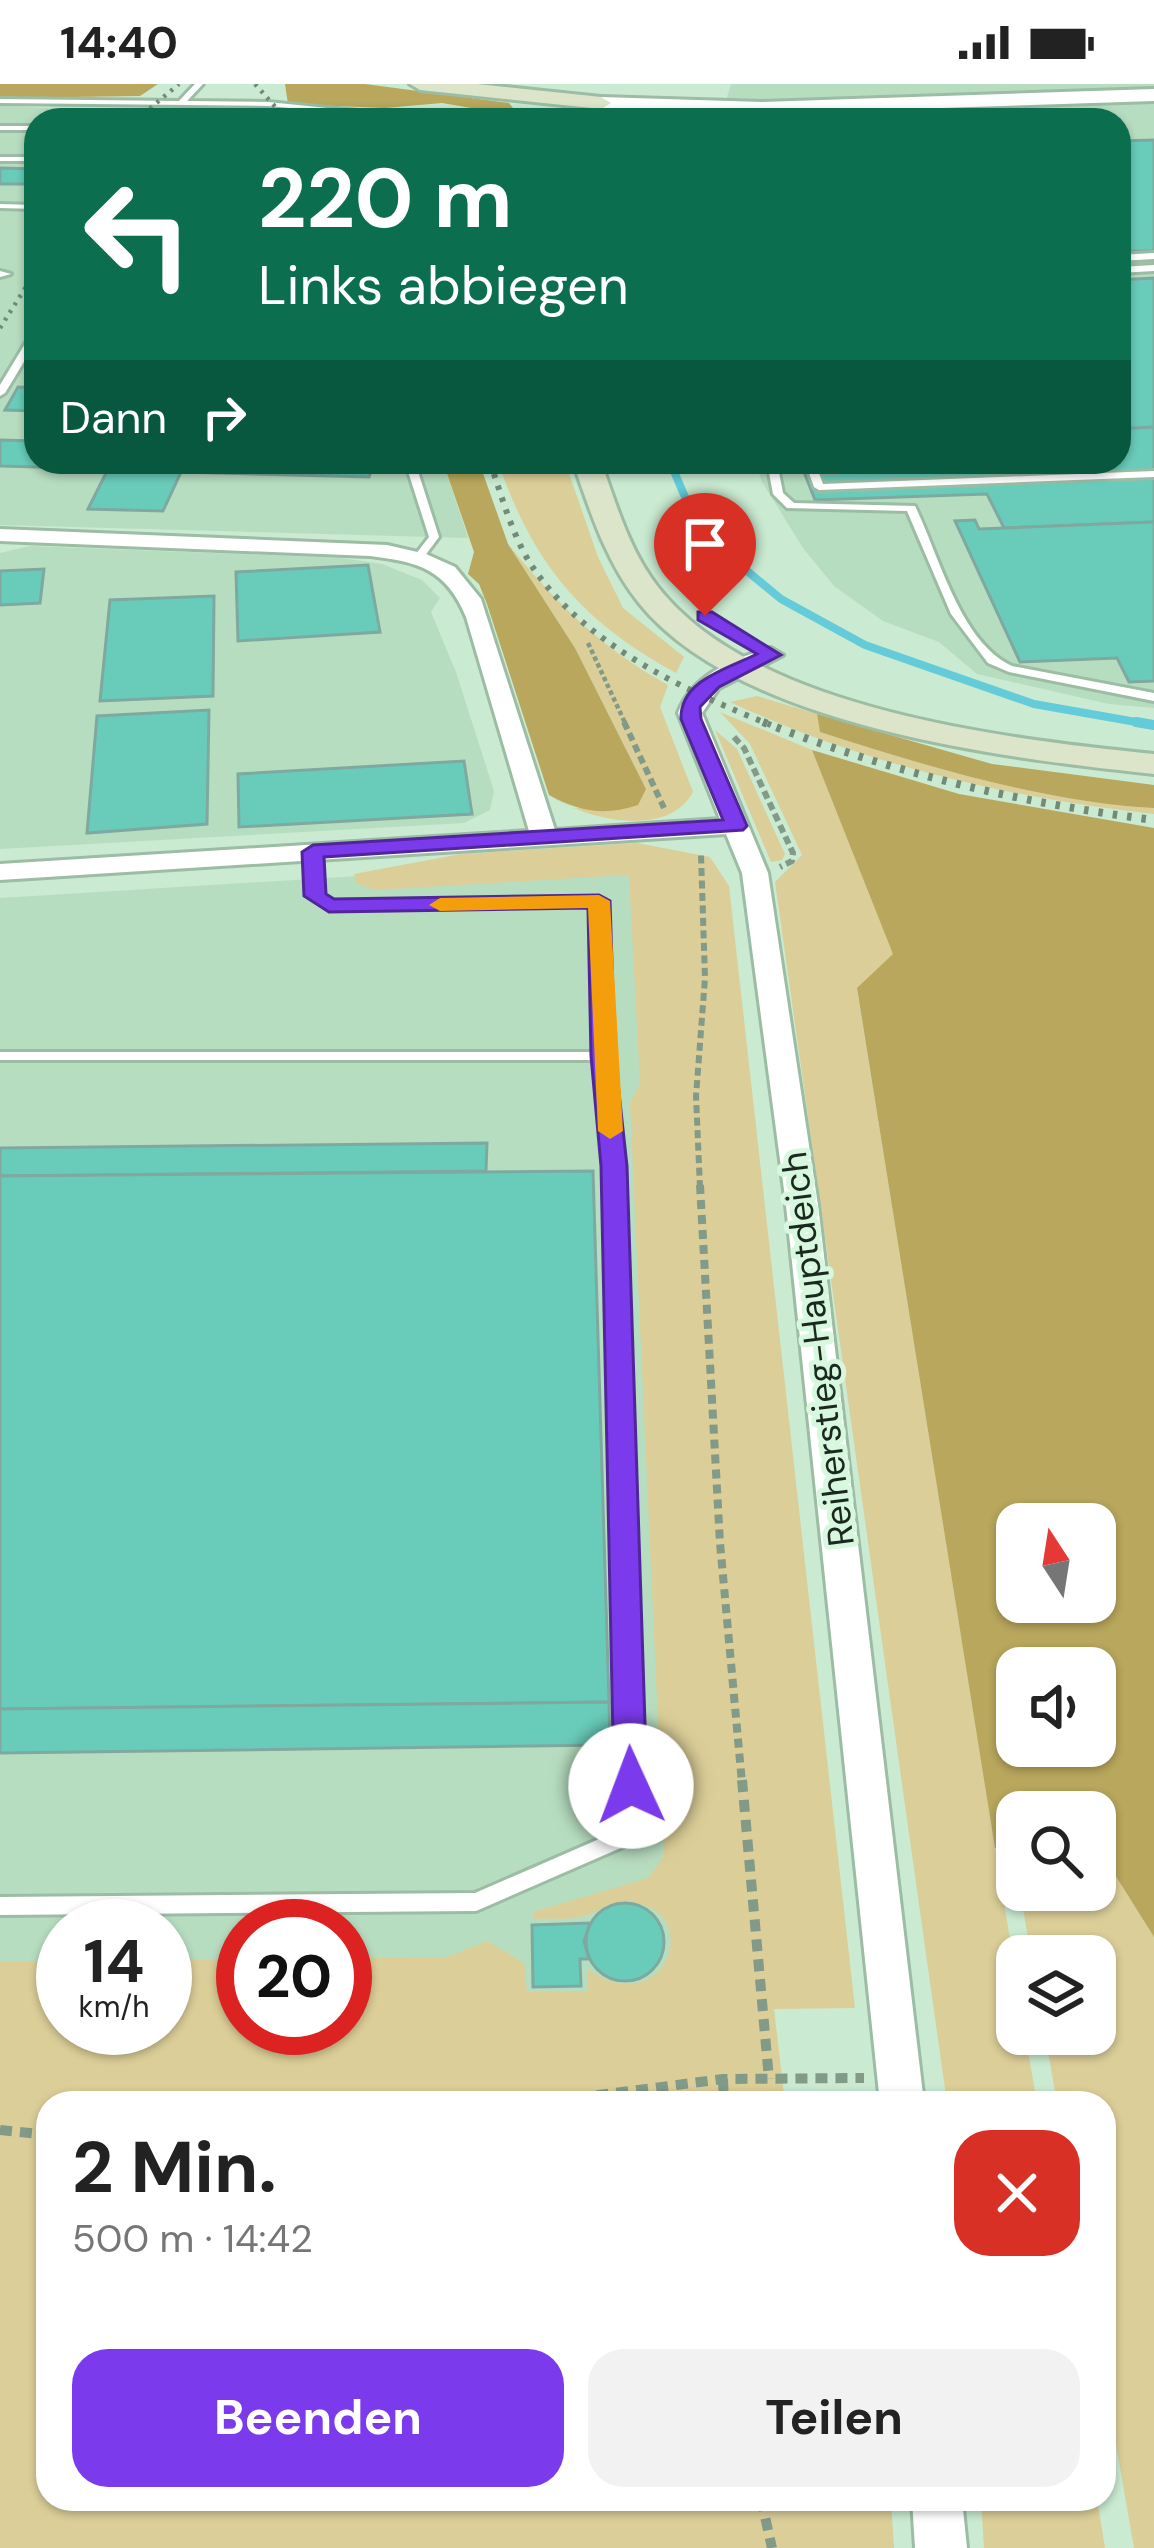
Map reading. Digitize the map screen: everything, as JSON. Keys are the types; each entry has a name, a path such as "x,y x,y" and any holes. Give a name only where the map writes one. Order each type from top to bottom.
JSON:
{"main road":[{"path":"420,84 590,98"},
{"path":"477,84 590,98"},
{"path":"591,474 626,554 758,661 828,705 911,731 1024,751 1154,764"}],"street":[{"path":"590,98 730,108 1154,95"},
{"path":"0,535 394,551 462,584 477,617 544,837"},
{"name":"Reiherstieg-Hauptdeich","path":"758,661 694,697 690,712 755,873 802,1205 901,2090"},
{"path":"0,872 736,826"},
{"path":"938,2511 941,2548"}],"lane":[{"path":"181,103 199,84"},
{"path":"0,101 62,108"},
{"path":"117,108 136,103 322,108"},
{"path":"0,393 24,354"},
{"path":"414,474 434,537 417,560"},
{"path":"774,474 778,494 791,506 911,508 957,614 998,664 1154,697"},
{"path":"814,474 819,487 1154,474"},
{"path":"0,1906 476,1901 632,1834 614,1166 603,1056 599,901 329,906 315,896 313,852"},
{"path":"0,1056 603,1056"}],"path":[{"path":"588,643 662,807"},
{"path":"700,855 705,978 696,1096 704,1270 720,1543 769,2079"},
{"path":"630,2091 723,2079 901,2090"},
{"path":"723,2079 724,2091"},
{"path":"0,2130 36,2134"},
{"path":"764,2511 772,2548"}],"shaded area":[{"path":"0,84 158,84 140,96 0,98"},
{"path":"285,84 365,84 509,103 513,108 442,103 385,108 288,104"},
{"path":"731,84 1154,84 1154,708 1109,704 977,674 939,642 883,621 834,586 803,548 759,474 1131,474 1131,108 724,108"},
{"path":"0,105 46,108 24,108 24,474 447,474 468,538 0,525"},
{"path":"158,106 235,108 141,108"},
{"path":"447,474 483,474 508,544 575,648 646,789 638,805 592,810 549,795 487,604 479,584 468,574 474,552"},
{"path":"503,474 569,474 598,557 623,608 684,657 676,673 613,632 564,586"},
{"path":"508,544 581,623 668,685 660,707 693,792 681,807 645,820 603,817 576,809 646,789 575,648"},
{"path":"30,546 342,558 382,564 422,580 440,598 431,612 456,672 494,791 490,810 464,823 0,849 0,553"},
{"path":"757,696 817,714 820,732 900,757 1071,799 1154,808 1154,814 937,775 832,743 730,702"},
{"path":"720,712 812,750 894,954 857,989 996,1853 996,1911 1005,1911 1009,1935 996,1935 996,2055 1029,2055 1035,2091 945,2091 775,882 802,855 750,744"},
{"path":"817,714 992,764 1154,785 1154,808 1071,799 942,769 820,732"},
{"path":"715,730 737,749 785,854 782,860 771,862"},
{"path":"812,750 959,794 1154,828 1154,1937 1116,1876 1116,1791 996,1791 995,1848 857,988 893,954"},
{"path":"637,843 710,857 729,886 855,2008 774,2009 784,2091 36,2091 36,2511 892,2511 894,2548 0,2548 0,1962 36,1961 36,2055 192,2055 192,1960 216,1959 216,2055 372,2055 372,1958 447,1957 487,1941 524,1963 527,1992 588,1991 588,1969 615,1982 638,1983 656,1973 667,1958 671,1939 666,1922 651,1908 625,1902 563,1919 534,1919 533,1912 648,1878 664,1856 630,1103 640,1083 629,875 374,890 356,883 354,874 461,854"},
{"path":"651,858 724,1984 372,2004 372,1899 216,1899 216,2007 192,2008 192,1899 36,1899 36,2009 0,2010 0,898"},
{"path":"1116,1876 1154,1937 1154,2548 1134,2548 1116,2444 1116,2091 1055,2091 1049,2055 1116,2055 1116,1935 1028,1935 1024,1911 1116,1911"},
{"path":"982,2511 1099,2511 1105,2548 984,2548"}],"building":[{"path":"1154,140 1154,251 1131,251 1131,141"},
{"path":"0,168 24,169 24,184 0,184"},
{"path":"1154,278 1154,427 1131,428 1131,279"},
{"path":"18,387 24,387 24,411 5,410"},
{"path":"1154,427 1154,522 1004,528 987,494 815,500 805,474 1131,474 1131,428"},
{"path":"0,440 24,441 24,467 0,466"},
{"path":"106,474 180,474 163,511 88,509"},
{"path":"256,474 370,474 369,477"},
{"path":"975,520 979,529 1154,522 1154,681 1129,682 1117,658 1020,662 955,521"},
{"path":"368,565 380,632 238,641 236,572"},
{"path":"44,569 40,603 0,605 0,571"},
{"path":"214,596 213,696 100,701 110,600"},
{"path":"209,710 207,824 87,833 97,716"},
{"path":"464,761 472,814 239,827 238,774"},
{"path":"487,1143 486,1171 0,1176 0,1148"},
{"path":"593,1171 609,1702 0,1709 0,1176"},
{"path":"609,1702 610,1745 0,1753 0,1709"},
{"path":"625,1903 652,1915 664,1942 652,1969 625,1981 598,1969 586,1942 598,1915"},
{"path":"590,1923 584,1941 589,1959 580,1959 581,1986 533,1987 532,1925"}],"waterway":[{"path":"675,474 700,532 781,599 865,645 1034,704 1136,722"},
{"path":"1136,722 1154,725"},
{"path":"1136,722 1153,725"}],"railway":[{"path":"150,108 179,84"},
{"path":"255,84 276,108"},
{"path":"0,328 24,290"},
{"path":"494,474 527,558 574,614 635,660 769,724"},
{"path":"763,722 769,724"},
{"path":"769,724 955,783 1154,820"}],"slow traffic":[{"path":"440,905 599,901 610,1131"}],"route":[{"path":"631,1786 614,1166 603,1056 599,901 329,906 315,896 313,852 736,826 691,719 691,707 694,697 712,683 772,655 705,616"}]}
